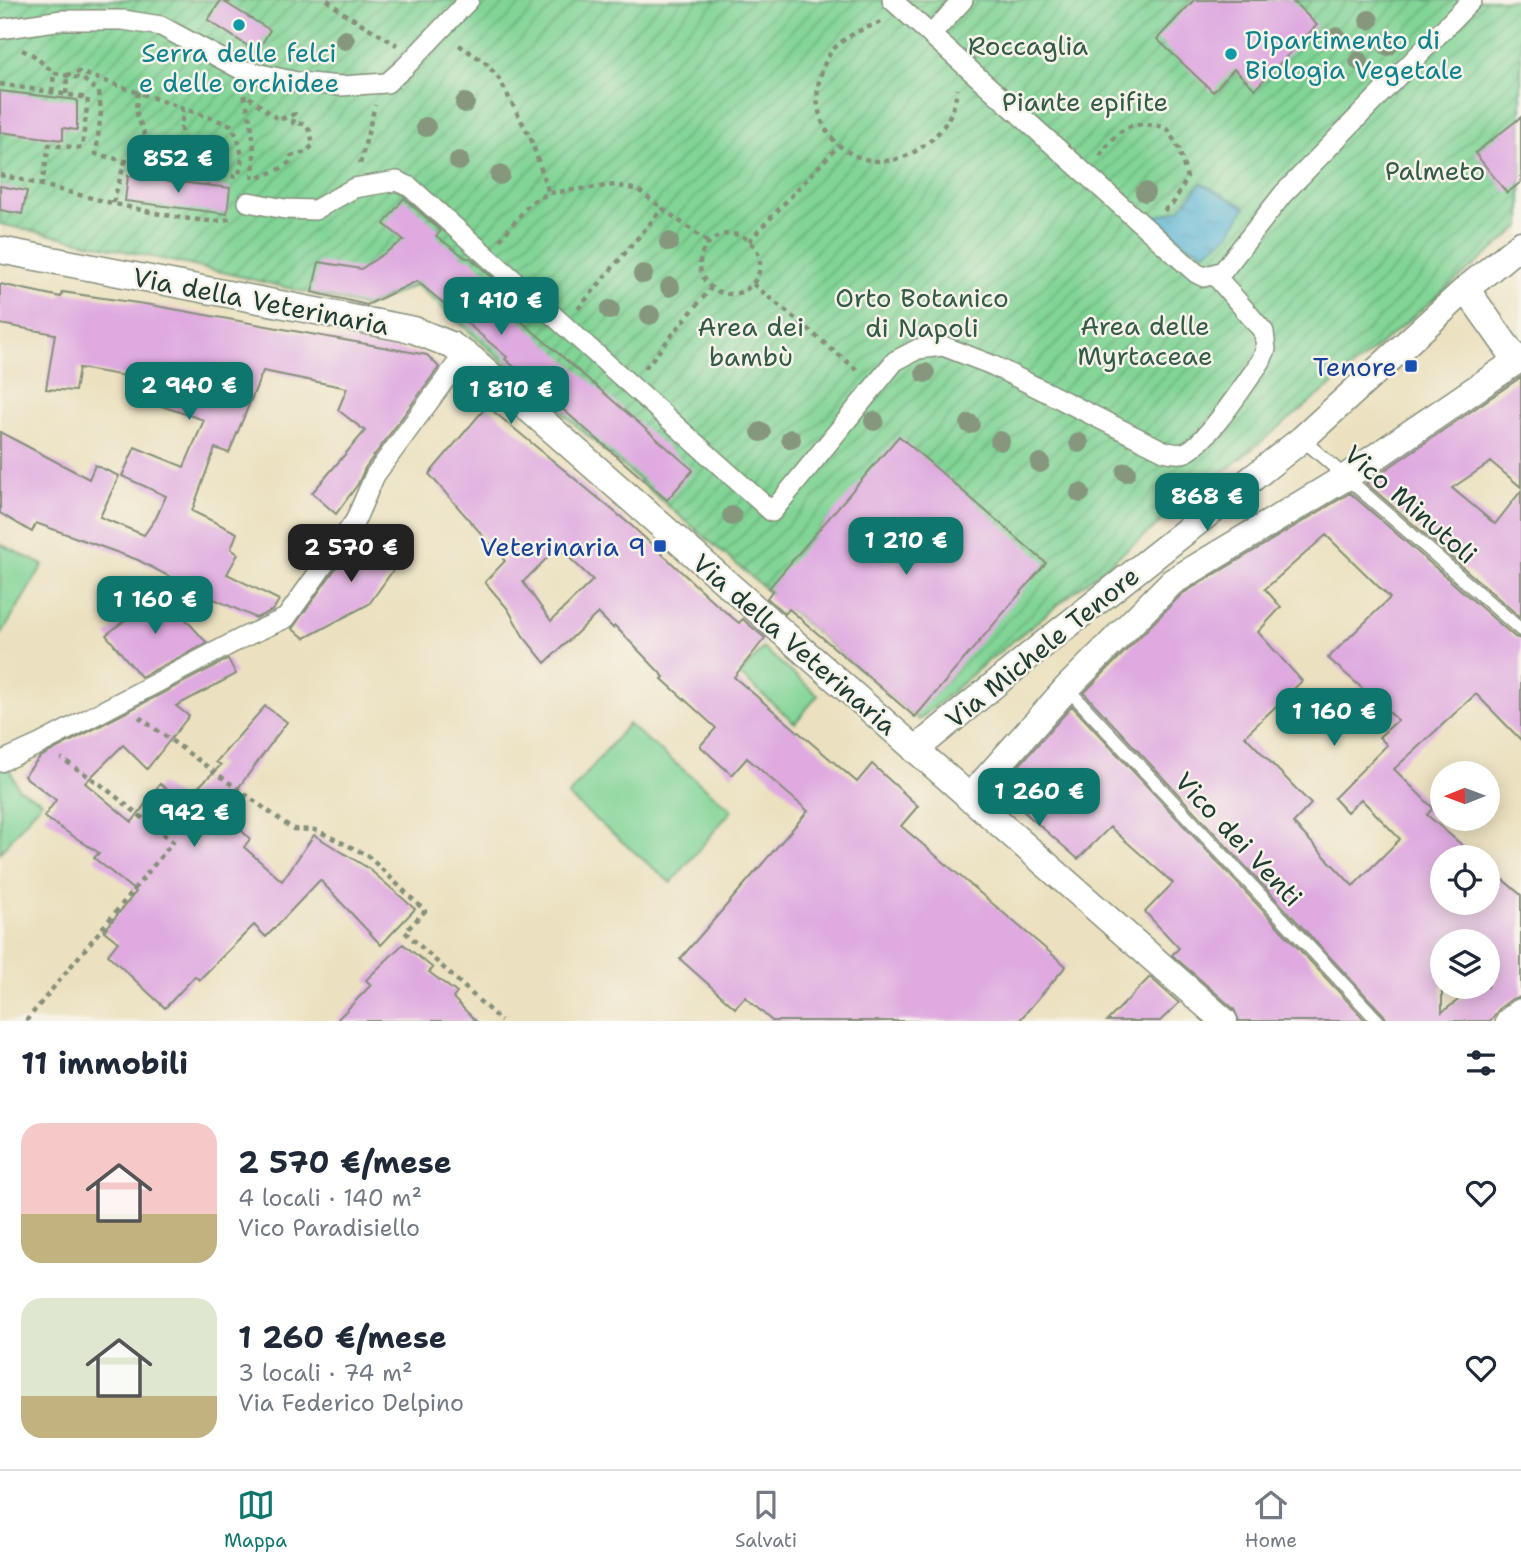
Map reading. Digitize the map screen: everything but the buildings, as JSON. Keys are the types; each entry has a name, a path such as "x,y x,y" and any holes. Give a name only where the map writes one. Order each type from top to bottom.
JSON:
{"street":[{"path":"0,29 62,20 123,20 161,26 242,70 297,82 341,86 387,83 469,0"},
{"path":"892,0 1196,273 1204,277 1223,271 1283,194 1472,0"},
{"path":"931,35 963,0"},
{"path":"248,202 285,209 315,210 359,187 397,181 410,187 772,512 895,360 918,348 943,346 992,365 1164,451 1174,454 1186,452 1202,441 1262,361 1266,349 1264,332 1214,274"},
{"name":"Via Michele Tenore","path":"915,750 1302,439 1466,289 1521,244"},
{"name":"Via della Veterinaria","path":"0,250 414,330 436,337 464,354 1224,1021"},
{"path":"0,257 29,256"},
{"path":"969,798 1067,688 1172,582 1346,477 1519,360 1466,289"},
{"path":"0,762 286,618 355,521 375,475 464,354"},
{"path":"1151,559 1172,582"},
{"path":"1509,1021 1521,1012"}],"lane":[{"name":"Vico Minutoli","path":"1302,439 1521,631"},
{"name":"Vico dei Venti","path":"1067,688 1378,1021"}],"path":[{"path":"327,0 415,56"},
{"path":"909,16 881,22 856,32 836,45 825,60 818,79 816,98 825,129 839,145 861,159 878,163 898,159 923,146 950,118 956,103 960,61"},
{"path":"437,33 486,63 499,79 531,139 549,193"},
{"path":"14,46 33,55 54,73 83,79 99,92 101,112 96,154 125,161 238,177 243,163 241,144 231,125 79,72 67,75"},
{"path":"52,92 54,73"},
{"path":"66,94 67,75"},
{"path":"359,187 360,157 376,105 387,83"},
{"path":"0,84 88,98 82,148 49,145 42,184"},
{"path":"138,92 135,108 148,145 148,164"},
{"path":"0,175 136,210 214,222 229,221 248,202 254,166 253,125 243,92 278,120 295,114 293,123 304,124 310,131 313,145 306,152 291,156 290,162 280,169 252,180"},
{"path":"182,107 184,110 181,136 190,149 202,155 218,157 218,175"},
{"path":"1086,174 1124,127 1145,122 1167,128 1179,149 1187,178 1174,202 1145,227"},
{"path":"748,241 839,145"},
{"path":"113,203 125,161"},
{"path":"487,256 530,203 549,193 615,185 638,190 709,243"},
{"path":"564,325 663,208"},
{"path":"725,234 735,234 748,241 758,252 760,261 760,271 752,284 740,293 730,294 711,288 705,280 700,261 709,243 725,234"},
{"path":"752,284 875,385"},
{"path":"631,385 711,288"},
{"path":"118,702 293,829 316,830 367,855 425,911 405,932 501,1021"},
{"path":"26,1021 173,842 100,784 37,745"}],"green space":[{"name":"Orto Botanico di Napoli","path":"0,0 1521,0 1521,226 1333,384 988,661 919,720 667,505 416,285 366,307 226,273 0,224"},
{"path":"0,544 43,565 0,637"},
{"path":"763,648 818,695 795,723 740,675"},
{"path":"628,724 732,810 671,883 568,796"},
{"path":"0,748 18,788 42,801 0,853"}],"water":[{"path":"1201,183 1245,207 1230,234 1205,252 1187,245 1155,217 1180,209"}],"place":[{"name":"Serra delle felci e delle orchidee","path":"239,25"},
{"name":"Dipartimento di Biologia Vegetale","path":"1231,54"},
{"name":"Tenore","path":"1411,366"},
{"name":"Veterinaria 9","path":"660,546"}],"park label":[{"name":"Roccaglia","path":"1028,45"},
{"name":"Piante epifite","path":"1085,101"},
{"name":"Palmeto","path":"1435,170"},
{"name":"Area delle Myrtaceae","path":"1145,340"},
{"name":"Area dei bambù","path":"751,341"}]}
